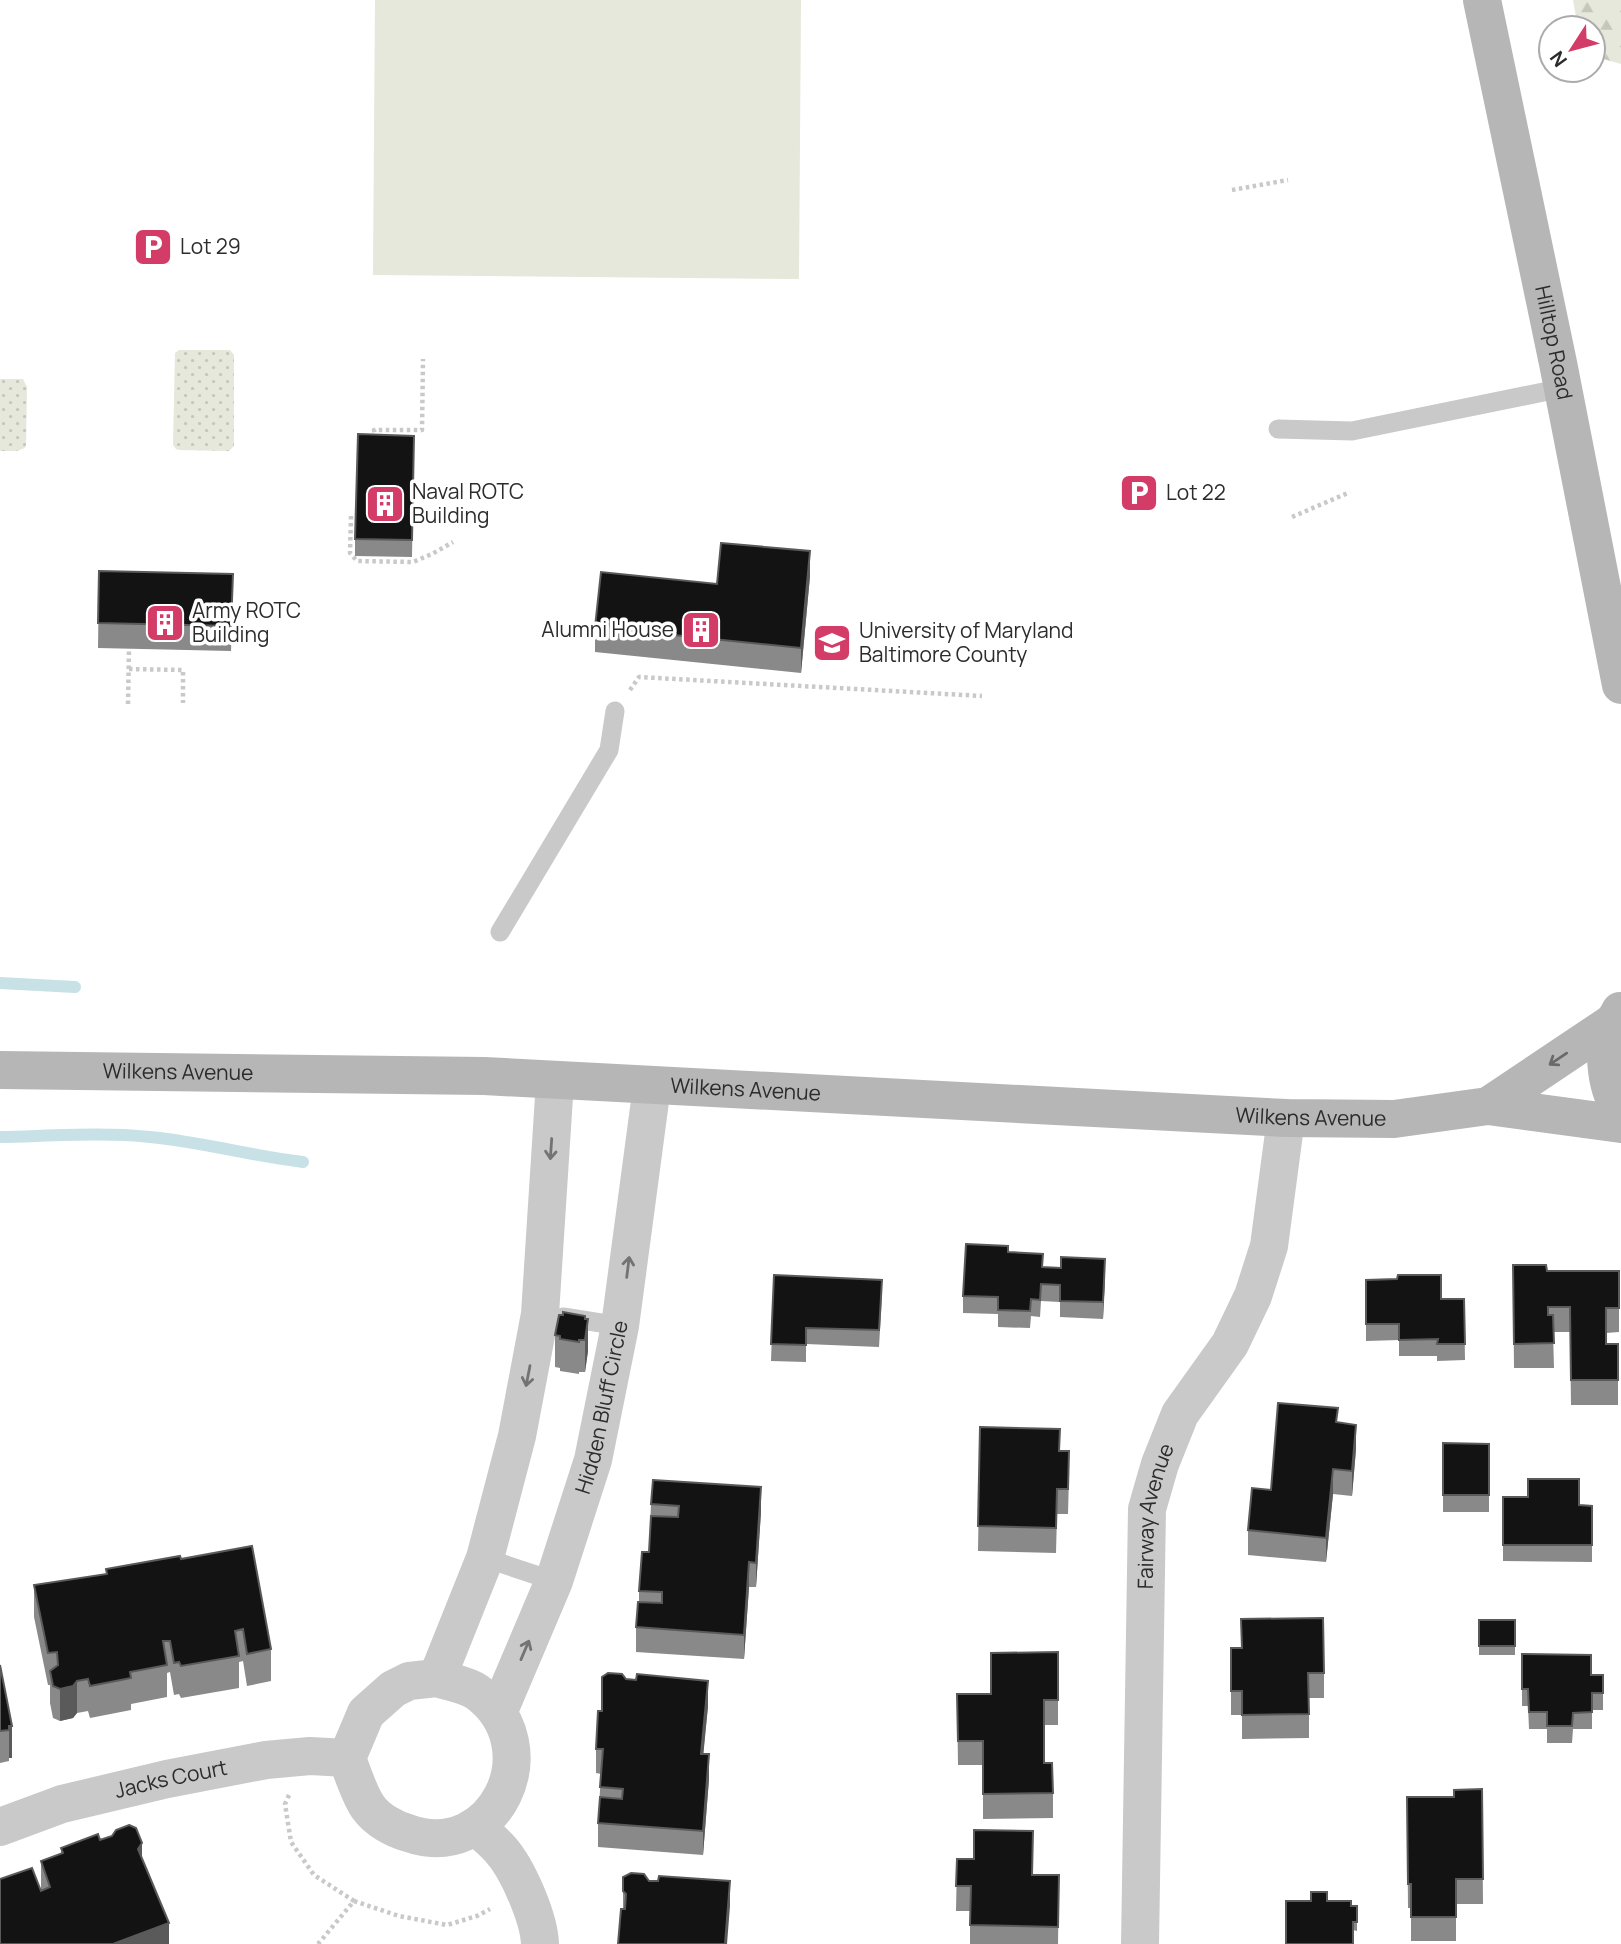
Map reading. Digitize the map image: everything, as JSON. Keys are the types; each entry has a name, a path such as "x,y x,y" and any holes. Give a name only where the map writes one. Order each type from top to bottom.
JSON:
{"main road":[{"name":"Hilltop Road","path":"1482,0 1563,388 1621,685"},
{"name":"Wilkens Avenue","path":"1488,1106 1618,1015"},
{"path":"1618,1015 1609,1031 1606,1067 1616,1102 1621,1108"},
{"name":"Wilkens Avenue","path":"0,1070 471,1076 1286,1118 1394,1119 1488,1106 1621,1124"}],"street":[{"path":"437,1678 485,1558 517,1436 540,1314 555,1081"},
{"name":"Hidden Bluff Circle","path":"498,1713 554,1581 593,1460 620,1326 652,1086"},
{"name":"Fairway Avenue","path":"1140,1944 1147,1509 1160,1464 1180,1414 1230,1344 1253,1296 1269,1246 1286,1118"},
{"path":"437,1678 476,1691 498,1713 510,1739 513,1760 508,1786 494,1810 477,1826 450,1837 422,1839 393,1828 368,1808 347,1758 366,1713 393,1689 410,1681 437,1678"},
{"name":"Jacks Court","path":"0,1827 62,1804 154,1782 267,1760 310,1756 347,1758"},
{"path":"477,1826 502,1851 526,1891 540,1935 540,1944"}],"lane":[{"path":"1278,429 1352,431 1563,388"},
{"path":"500,932 609,750 615,710"},
{"path":"540,1314 620,1326"},
{"path":"485,1558 554,1581"}],"path":[{"path":"1232,190 1287,180"},
{"path":"387,439 375,439 374,430 422,430 424,359"},
{"path":"1292,517 1350,492"},
{"path":"351,516 350,552 358,561 413,562 453,542"},
{"path":"128,704 129,648"},
{"path":"129,669 183,670 183,704"},
{"path":"639,677 982,696"},
{"path":"310,1756 285,1804 291,1842 314,1875 354,1901 399,1916 447,1925 477,1916 526,1891"},
{"path":"318,1944 354,1901"}],"green space":[{"path":"375,0 801,0 799,279 373,275"},
{"path":"1573,0 1621,0 1621,64 1607,60 1607,14 1576,14"},
{"path":"179,350 230,350 234,355 234,446 229,451 179,450 173,445 175,353"},
{"path":"0,379 23,379 27,387 26,445 17,451 0,451"}],"building":[{"name":"Naval ROTC Building","path":"358,434 414,436 412,540 355,539"},
{"name":"Alumni House","path":"721,543 810,551 801,648 595,627 601,572 717,584"},
{"path":"99,571 233,574 231,626 98,623"},
{"path":"966,1244 1008,1246 1008,1252 1043,1254 1042,1267 1061,1268 1061,1257 1105,1259 1103,1302 1060,1301 1060,1285 1041,1284 1040,1300 1031,1299 1030,1311 998,1310 998,1297 963,1296"},
{"path":"1513,1265 1546,1265 1547,1271 1619,1271 1619,1308 1606,1308 1606,1344 1618,1344 1618,1380 1571,1380 1570,1307 1548,1307 1548,1315 1553,1315 1554,1343 1514,1344"},
{"path":"774,1275 882,1280 879,1330 806,1328 806,1345 771,1344"},
{"path":"1398,1275 1441,1275 1441,1299 1464,1299 1465,1344 1437,1344 1438,1339 1399,1340 1399,1324 1366,1324 1366,1280 1397,1279"},
{"path":"563,1312 588,1319 585,1340 579,1342 560,1339 560,1336 555,1335 559,1315 563,1315"},
{"path":"1278,1403 1338,1408 1336,1422 1356,1425 1352,1471 1333,1469 1326,1538 1248,1530 1252,1488 1271,1490"},
{"path":"980,1427 1060,1429 1059,1451 1069,1451 1068,1489 1057,1489 1056,1528 978,1526"},
{"path":"1443,1443 1489,1444 1489,1495 1443,1495"},
{"path":"1528,1479 1579,1479 1579,1505 1592,1506 1592,1545 1503,1545 1503,1497 1528,1497"},
{"path":"653,1480 761,1487 756,1563 749,1562 744,1635 636,1627 638,1602 662,1603 662,1592 639,1591 642,1552 649,1552 651,1516 678,1517 679,1506 651,1504"},
{"path":"252,1546 271,1649 247,1654 243,1629 235,1631 239,1656 181,1666 179,1662 174,1663 170,1641 163,1641 167,1665 130,1672 131,1678 90,1686 88,1679 60,1689 53,1686 50,1671 58,1665 57,1652 48,1653 34,1585 107,1574 106,1569"},
{"path":"1323,1618 1324,1673 1308,1673 1309,1714 1242,1715 1242,1691 1231,1691 1231,1648 1242,1648 1241,1619"},
{"path":"1479,1620 1515,1620 1515,1646 1479,1646"},
{"path":"1058,1652 1058,1700 1044,1700 1044,1763 1052,1763 1053,1793 983,1794 983,1741 958,1741 957,1694 991,1694 991,1653"},
{"path":"1522,1654 1591,1655 1591,1675 1603,1675 1603,1693 1592,1693 1592,1712 1573,1713 1572,1726 1547,1726 1547,1712 1529,1712 1528,1689 1522,1689"},
{"path":"0,1665 12,1726 9,1726 9,1730 0,1731"},
{"path":"608,1673 622,1674 626,1679 636,1680 637,1674 708,1681 701,1754 709,1754 703,1831 598,1823 600,1797 622,1799 623,1789 600,1787 603,1749 596,1749 598,1711 602,1711 602,1677"},
{"path":"1482,1789 1483,1879 1456,1879 1456,1917 1411,1917 1407,1797 1454,1797 1454,1790"},
{"path":"129,1825 136,1828 142,1843 138,1849 169,1923 113,1944 0,1944 0,1879 32,1868 41,1891 50,1887 41,1861 63,1853 61,1848 98,1834 100,1840 112,1836 116,1830"},
{"path":"974,1830 1033,1831 1032,1875 1059,1875 1058,1927 970,1925 971,1886 956,1886 957,1859 974,1859"},
{"path":"631,1873 644,1874 649,1881 658,1881 659,1876 730,1881 725,1944 618,1944 621,1909 625,1909 623,1877"},
{"path":"1311,1892 1327,1892 1327,1901 1351,1901 1351,1906 1357,1906 1357,1922 1353,1922 1353,1944 1286,1944 1286,1901 1311,1901"}],"waterway":[{"path":"0,983 75,987"},
{"path":"0,1137 150,1137 303,1162"}],"place":[{"name":"Lot 29","path":"153,247"},
{"name":"Lot 22","path":"1139,493"},
{"name":"Naval ROTC Building","path":"385,504"},
{"name":"Army ROTC Building","path":"165,623"},
{"name":"Alumni House","path":"701,630"},
{"name":"University of Maryland Baltimore County","path":"832,643"}]}
